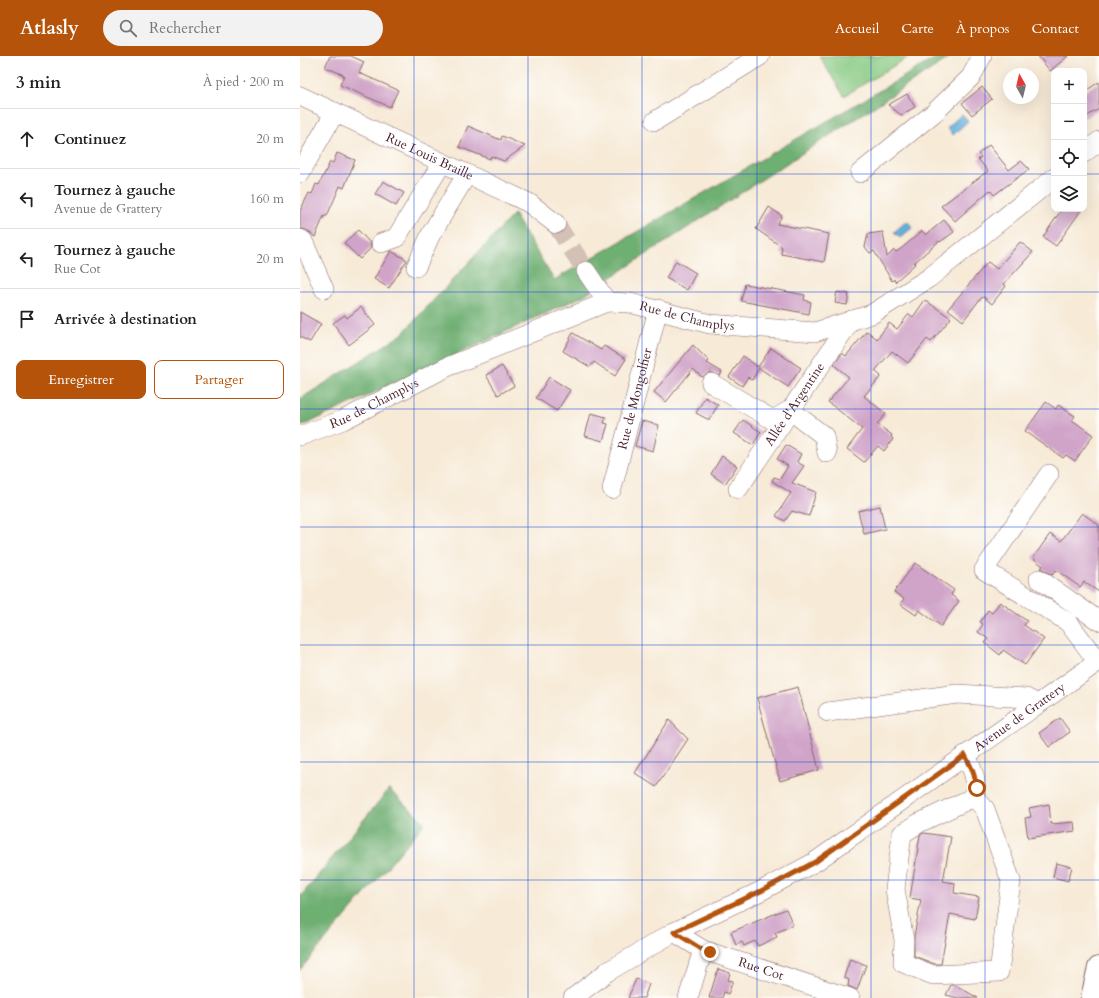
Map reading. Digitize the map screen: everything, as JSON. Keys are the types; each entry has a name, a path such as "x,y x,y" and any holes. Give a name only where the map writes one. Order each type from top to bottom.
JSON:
{"main road":[{"path":"1092,998 1099,968"}],"street":[{"path":"655,121 760,56"},
{"path":"860,173 936,112 971,77 982,56"},
{"name":"Rue Louis Braille","path":"300,96 529,203 556,224"},
{"path":"300,173 335,112"},
{"path":"1087,151 1099,141"},
{"path":"382,243 396,238 442,163"},
{"path":"416,267 431,234 467,174"},
{"name":"Rue de Champlys","path":"300,436 343,420 447,367 607,302 630,303 658,309 710,324 815,332 872,314 929,278 1051,180"},
{"path":"300,239 303,241 324,289"},
{"path":"586,271 607,302"},
{"name":"Rue de Mongolfier","path":"612,489 658,309"},
{"name":"Allée d'Argentine","path":"738,489 851,320"},
{"path":"711,383 773,420 790,410 824,436 826,453"},
{"path":"1049,474 984,570 1068,622 1098,662"},
{"path":"1039,579 1099,621"},
{"name":"Avenue de Grattery","path":"573,998 607,972 674,932 761,891 815,862 1098,662"},
{"path":"828,712 957,694 1026,698 1038,704"},
{"path":"965,755 973,771 977,788 974,797 919,823 902,834 895,889 904,940 903,963 933,975 999,972 1011,881 985,809 974,797"},
{"name":"Rue Cot","path":"674,932 703,950 839,997"},
{"path":"688,998 703,950"}],"green space":[{"path":"819,56 910,56 844,96"},
{"path":"939,56 952,56 581,297 300,427 300,399 401,335 514,214 554,280"},
{"path":"389,789 425,823 300,970 300,897"}],"water":[{"path":"962,114 968,121 953,135 947,128"},
{"path":"907,221 913,227 900,238 894,232"}],"building":[{"path":"330,56 351,56 364,62 359,73 398,90 390,107 340,85 344,75 325,67"},
{"path":"1038,56 1068,56 1054,68 1051,68 1050,71"},
{"path":"1099,82 1099,109 1087,116 1087,104 1087,90"},
{"path":"982,87 992,99 972,115 962,103"},
{"path":"907,94 915,107 901,115 888,105"},
{"path":"468,126 501,140 502,136 525,146 504,161 491,156 490,159 459,147"},
{"path":"989,145 1009,170 1021,161 1029,169 994,195 990,190 955,221 941,206 988,171 978,159 981,157 978,154"},
{"path":"337,153 355,160 344,188 340,186 327,216 324,216 315,237 306,230 300,228 300,211 309,193 312,194 316,184 319,185 330,162 333,163"},
{"path":"383,181 404,193 396,206 375,194"},
{"path":"769,207 782,216 777,224 829,234 824,262 781,254 782,247 756,229"},
{"path":"1060,212 1080,212 1056,246 1043,237"},
{"path":"944,220 954,232 940,242 939,241 895,282 894,279 892,281 874,251 870,253 865,247 868,234 883,232 887,257 894,250 896,252 902,248 922,231 926,235"},
{"path":"358,230 370,243 371,248 360,259 344,243"},
{"path":"1020,242 1033,252 1004,284 1006,286 992,304 984,297 981,298 963,321 948,309 988,262 997,269"},
{"path":"391,251 407,260 389,288 374,279"},
{"path":"676,261 696,273 687,290 666,278"},
{"path":"745,284 805,295 804,300 811,302 809,314 741,301"},
{"path":"837,292 849,294 847,305 835,303"},
{"path":"925,300 951,318 931,342 927,339 908,363 892,351 875,371 881,376 864,396 886,414 877,424 892,435 891,437 893,439 884,451 878,446 864,462 847,449 862,429 828,402 849,377 834,365 842,353 846,356 867,331 877,339 889,323 897,329 909,314 913,317"},
{"path":"361,307 375,325 349,345 333,323 345,315 347,318"},
{"path":"300,312 321,324 310,342 300,337"},
{"path":"573,333 601,350 604,346 626,359 615,376 594,362 590,367 563,351"},
{"path":"693,345 709,361 707,363 722,372 720,376 711,372 702,377 693,369 666,402 654,392"},
{"path":"771,348 801,368 788,387 759,368 752,380 748,377 742,386 729,377 743,356 758,367"},
{"path":"502,366 514,386 498,395 486,375"},
{"path":"549,377 570,390 557,411 536,398"},
{"path":"705,397 718,405 709,420 696,413"},
{"path":"1046,402 1056,409 1058,405 1075,416 1072,420 1093,435 1075,461 1066,455 1063,458 1025,431"},
{"path":"591,413 606,417 604,423 608,424 603,441 585,436"},
{"path":"743,420 761,432 753,445 734,433"},
{"path":"642,421 659,425 653,451 635,446"},
{"path":"786,445 801,454 797,462 804,466 792,483 816,492 809,516 792,511 785,521 776,516 791,493 772,481 774,477 780,479 788,466 777,459"},
{"path":"722,456 737,466 725,484 711,474"},
{"path":"880,506 885,529 864,534 858,511"},
{"path":"1082,513 1099,525 1099,592 1084,582 1080,587 1056,570 1052,575 1041,568 1043,566 1033,558 1050,534 1061,541"},
{"path":"915,563 954,590 951,595 959,601 941,626 919,610 916,615 900,604 904,599 894,592"},
{"path":"1000,602 1027,621 1024,625 1044,639 1025,665 1003,650 1000,655 985,643 988,639 978,632 983,624 980,622 988,610 992,613"},
{"path":"798,687 819,770 780,781 757,698"},
{"path":"1060,718 1070,732 1049,747 1039,733"},
{"path":"669,720 688,739 656,787 635,773"},
{"path":"1049,804 1051,824 1074,822 1075,831 1028,838 1025,818 1031,817 1029,808"},
{"path":"924,833 951,837 943,881 955,883 954,893 979,897 975,919 950,914 941,964 935,964 914,956 914,936 921,900 910,898 920,835"},
{"path":"1056,863 1072,867 1068,881 1053,877"},
{"path":"786,909 793,925 775,933 777,937 758,946 755,941 744,946 742,942 736,945 731,932"},
{"path":"850,959 866,965 857,990 848,986 849,980 844,977"},
{"path":"718,969 730,973 728,980 733,981 728,994 724,992 722,998 709,998"},
{"path":"636,979 649,984 644,998 628,998"},
{"path":"951,985 955,985 978,998 958,998 946,995"}],"tunnel":[{"path":"556,224 586,271"}],"route":[{"path":"710,952 703,950 674,932 761,891 815,862 965,755 973,771 977,788"}]}
